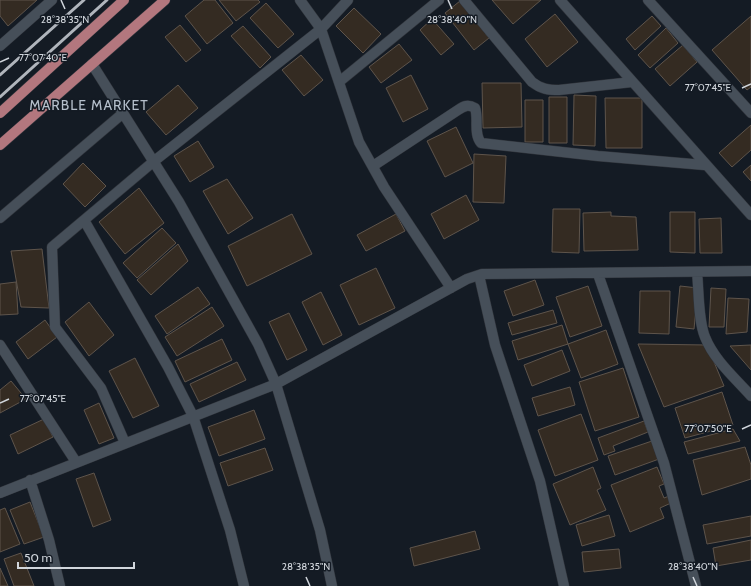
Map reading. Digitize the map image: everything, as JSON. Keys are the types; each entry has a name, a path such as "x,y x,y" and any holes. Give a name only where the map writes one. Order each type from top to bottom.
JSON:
{"main road":[{"path":"0,113 124,0"},
{"path":"0,145 165,0"}],"street":[{"path":"0,46 52,0"},
{"path":"300,0 321,29 360,142 384,187 451,288"},
{"path":"125,443 101,388 55,327 52,247 153,162 321,29 348,0"},
{"path":"339,82 439,0"},
{"path":"464,0 532,82 540,88 559,90 632,82"},
{"path":"560,0 704,165 751,215"},
{"path":"648,0 751,113"},
{"path":"92,64 122,114 179,202 236,301 258,344 276,384 320,530 332,586"},
{"path":"373,166 458,110 470,105 475,108 477,114 477,134 480,143 598,156 704,165"},
{"path":"0,218 122,114"},
{"path":"84,220 168,367 193,416 230,530 244,586"},
{"path":"0,493 276,384 451,288 479,275 502,272 598,274 751,271"},
{"path":"697,272 702,328 705,338 720,361 751,396"},
{"path":"598,274 664,464 696,586"},
{"path":"479,275 495,345 540,481 564,586"},
{"path":"0,345 76,462"},
{"path":"30,480 49,540 60,586"}],"building":[{"path":"0,0 37,0 8,26 0,16"},
{"path":"204,0 215,0 233,23 207,44 185,16"},
{"path":"219,0 258,0 260,2 236,21"},
{"path":"492,0 541,0 513,24"},
{"path":"460,1 489,38 474,50 445,13"},
{"path":"266,3 294,34 278,48 250,18"},
{"path":"354,8 381,34 363,53 336,26"},
{"path":"555,14 578,42 547,67 525,39"},
{"path":"652,16 661,26 635,50 626,39"},
{"path":"751,16 751,87 747,90 712,50"},
{"path":"432,19 454,44 441,55 420,30"},
{"path":"180,25 201,50 186,62 165,37"},
{"path":"243,26 271,57 260,68 231,36"},
{"path":"666,28 678,43 650,68 638,55"},
{"path":"399,44 412,60 381,83 369,67"},
{"path":"683,45 697,62 670,86 655,69"},
{"path":"301,55 323,80 304,96 282,70"},
{"path":"411,75 428,109 403,122 386,88"},
{"path":"482,83 521,83 522,127 483,128"},
{"path":"178,85 198,108 166,135 146,112"},
{"path":"574,95 596,96 595,146 573,145"},
{"path":"549,97 567,97 567,143 549,143"},
{"path":"605,98 642,98 642,148 606,148"},
{"path":"525,100 543,100 543,142 525,142"},
{"path":"751,125 751,150 732,167 719,153"},
{"path":"456,127 473,163 445,177 427,141"},
{"path":"198,141 214,167 190,182 174,156"},
{"path":"474,154 506,156 504,203 473,202"},
{"path":"83,163 106,186 85,207 63,184"},
{"path":"751,165 751,181 743,172"},
{"path":"227,179 253,218 228,234 203,191"},
{"path":"139,188 164,223 125,254 99,222"},
{"path":"466,195 479,220 444,239 431,214"},
{"path":"553,209 580,209 579,253 552,252"},
{"path":"611,212 611,216 636,217 638,250 584,251 583,213"},
{"path":"670,212 695,212 695,253 670,252"},
{"path":"292,214 312,254 247,286 228,246"},
{"path":"396,214 405,231 366,251 357,235"},
{"path":"721,218 722,253 700,253 699,219"},
{"path":"162,228 176,243 137,278 123,263"},
{"path":"178,244 188,261 151,295 137,280"},
{"path":"42,249 49,308 21,307 11,251"},
{"path":"376,268 395,308 359,325 340,285"},
{"path":"535,280 544,305 513,316 504,291"},
{"path":"16,282 18,314 0,315 0,284"},
{"path":"588,286 602,326 570,337 556,297"},
{"path":"680,286 698,288 694,329 676,327"},
{"path":"198,287 210,304 167,334 155,316"},
{"path":"711,288 726,289 724,327 709,327"},
{"path":"640,291 670,291 669,334 639,333"},
{"path":"321,292 342,335 323,345 302,302"},
{"path":"728,298 749,299 747,332 726,334"},
{"path":"89,302 114,335 89,356 65,322"},
{"path":"212,307 224,326 177,356 165,337"},
{"path":"553,310 557,323 512,335 508,323"},
{"path":"289,313 307,350 287,360 269,322"},
{"path":"45,320 57,337 28,359 16,342"},
{"path":"562,325 568,344 518,360 512,341"},
{"path":"606,330 618,364 581,378 568,344"},
{"path":"222,339 232,360 185,382 175,361"},
{"path":"638,344 707,345 724,386 664,407"},
{"path":"751,345 751,370 730,346"},
{"path":"562,350 570,371 532,386 524,365"},
{"path":"135,358 159,406 133,418 109,371"},
{"path":"237,362 246,380 199,402 190,384"},
{"path":"623,368 639,417 595,431 579,382"},
{"path":"11,381 26,399 0,413 0,390"},
{"path":"570,387 575,405 538,416 532,398"},
{"path":"722,392 733,425 685,438 675,408"},
{"path":"99,403 114,438 99,444 84,410"},
{"path":"254,410 265,439 219,456 208,427"},
{"path":"581,414 598,460 555,476 538,430"},
{"path":"44,419 53,437 18,454 10,435"},
{"path":"644,421 648,432 613,446 615,451 604,455 598,438"},
{"path":"733,429 740,441 688,454 684,442"},
{"path":"652,441 659,459 615,475 608,456"},
{"path":"745,447 751,465 751,479 702,495 693,460"},
{"path":"265,448 273,470 228,486 220,463"},
{"path":"593,467 601,488 597,490 606,510 570,525 553,484"},
{"path":"657,467 664,484 659,486 664,498 669,496 671,503 660,508 664,518 630,532 611,485"},
{"path":"94,473 111,520 93,527 76,479"},
{"path":"30,502 44,537 24,544 10,510"},
{"path":"5,508 20,544 0,552 0,510"},
{"path":"609,515 615,536 582,546 576,525"},
{"path":"751,516 751,536 707,544 703,525"},
{"path":"475,531 480,549 414,566 410,548"},
{"path":"751,540 751,560 716,566 713,548"},
{"path":"619,549 621,568 584,572 582,552"},
{"path":"21,553 34,586 14,586 4,559"},
{"path":"0,568 8,586 0,586"}],"railway":[{"path":"0,75 84,0"},
{"path":"0,97 107,0"}],"district":[{"name":"MARBLE MARKET","path":"89,105"}]}
